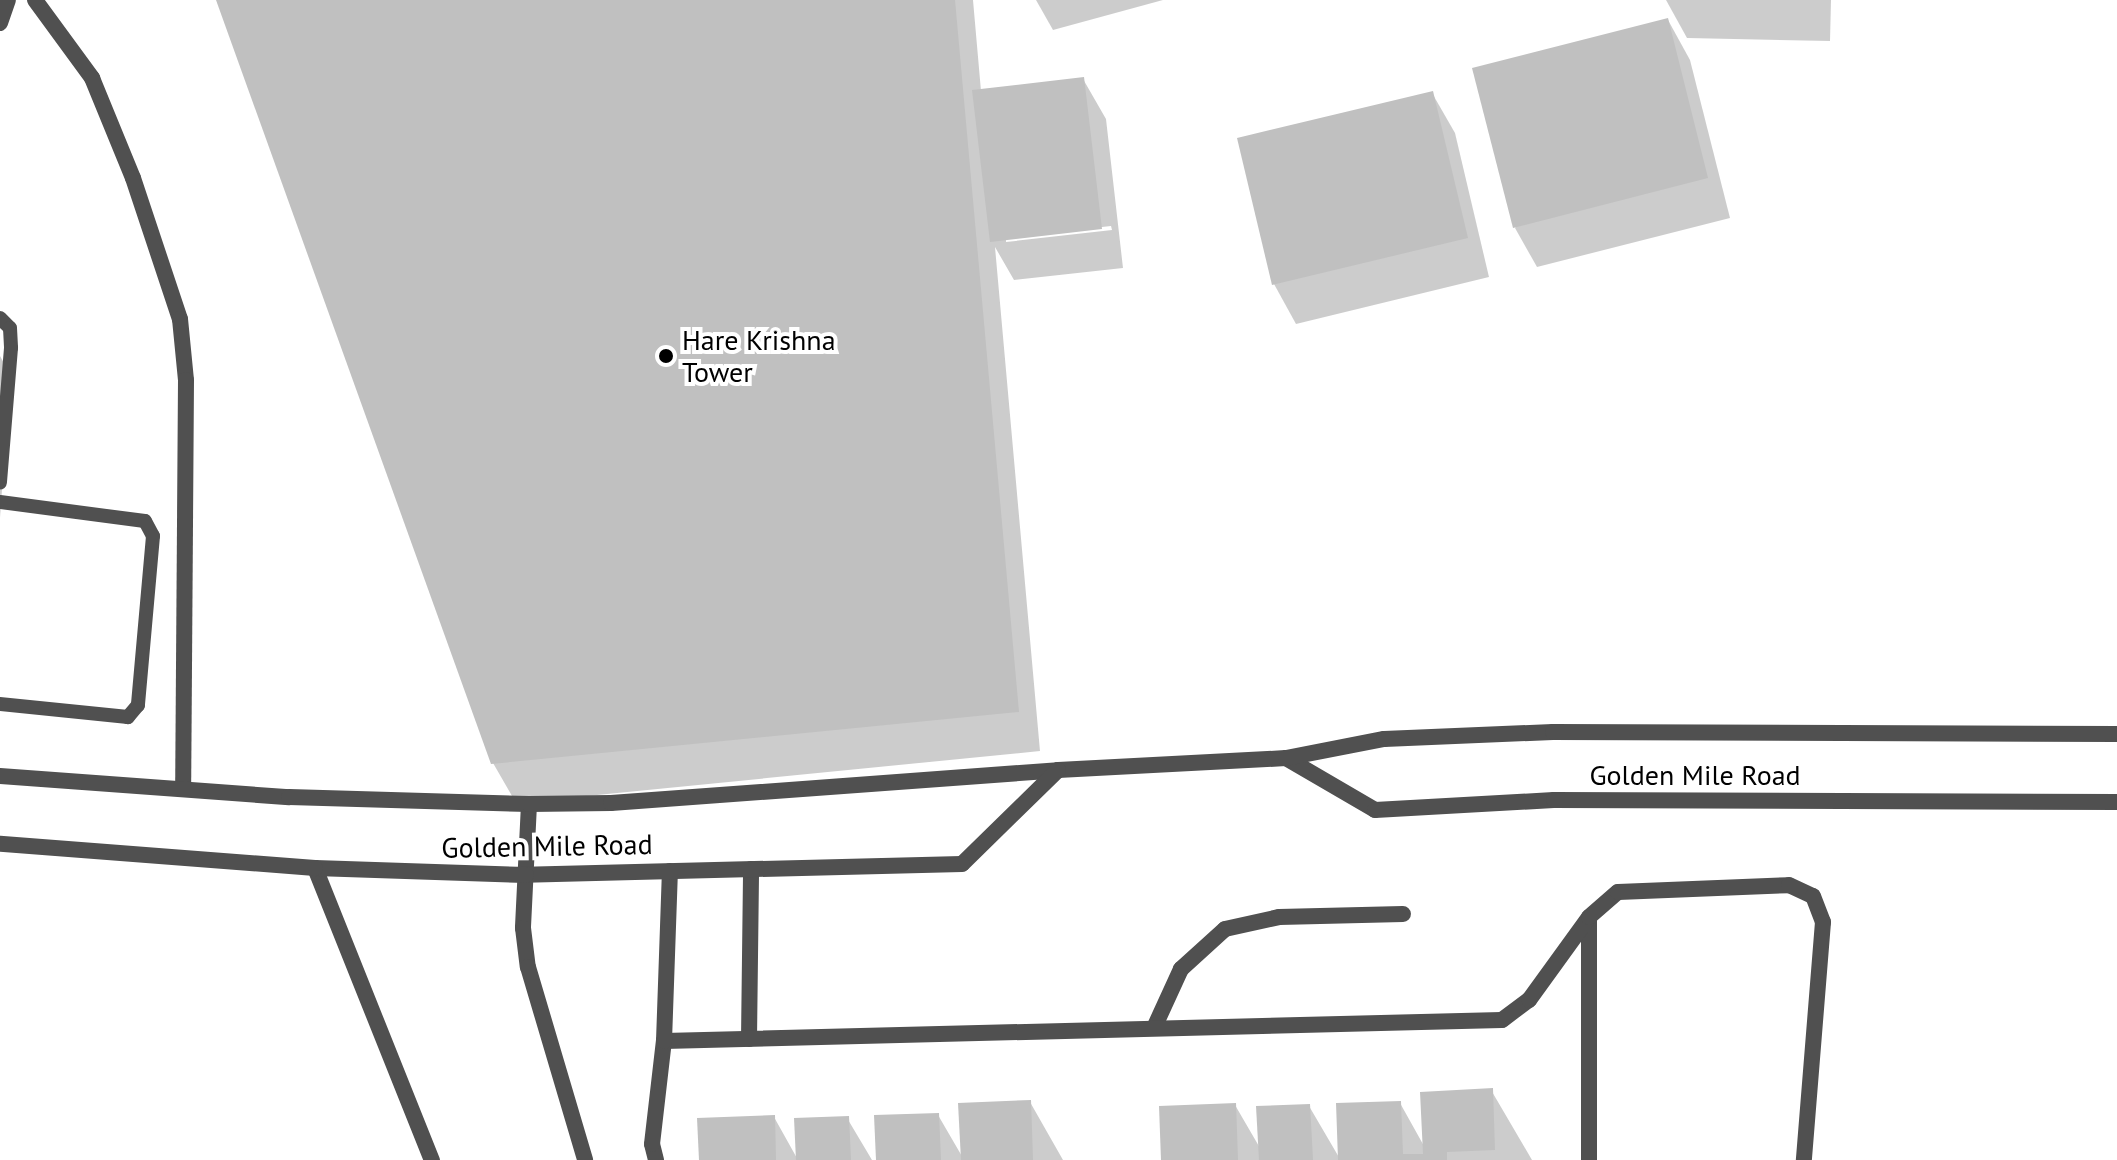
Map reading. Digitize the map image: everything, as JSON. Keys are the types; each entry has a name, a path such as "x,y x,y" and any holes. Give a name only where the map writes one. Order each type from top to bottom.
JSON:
{"street":[{"path":"0,23 8,0"},
{"path":"35,0 92,78 133,178 180,319 186,380 183,787"},
{"name":"Golden Mile Road","path":"0,776 289,797 529,804 611,803 1058,770 1286,758 1384,739 1537,733 2117,734"},
{"name":"Golden Mile Road","path":"1286,758 1375,810 1554,800 2117,802"},
{"name":"Golden Mile Road","path":"0,844 315,868 526,875 962,864 1058,770"},
{"path":"529,804 526,875 528,967 585,1160"},
{"path":"315,868 432,1160"},
{"path":"749,1039 751,869"},
{"path":"656,1160 652,1144 664,1041 670,871"},
{"path":"664,1041 1502,1020 1529,1000 1589,917 1618,892 1789,885 1813,896 1823,922 1804,1160"},
{"path":"1154,1028 1181,969 1225,929 1279,917 1403,914"},
{"path":"1589,917 1589,1160"}],"lane":[{"path":"0,318 10,328 11,348 0,483"},
{"path":"0,502 145,521 153,536 138,705 128,717 0,704"}],"building":[{"name":"Hare Krishna Tower","path":"216,0 955,0 1019,712 491,764"},
{"path":"1668,18 1708,178 1513,228 1472,68"},
{"path":"1084,77 1102,229 990,242 972,90"},
{"path":"1433,91 1468,238 1272,285 1237,138"},
{"path":"1493,1088 1495,1150 1447,1152 1447,1160 1338,1160 1336,1103 1401,1101 1403,1154 1423,1154 1420,1092"},
{"path":"1031,1100 1033,1160 961,1160 958,1103"},
{"path":"1236,1103 1238,1160 1161,1160 1159,1106"},
{"path":"1310,1104 1313,1160 1259,1160 1256,1106"},
{"path":"939,1113 941,1160 876,1160 874,1115"},
{"path":"775,1115 776,1160 699,1160 697,1118"},
{"path":"849,1116 851,1160 796,1160 794,1118"}],"place":[{"name":"Hare Krishna Tower","path":"666,356"}]}
